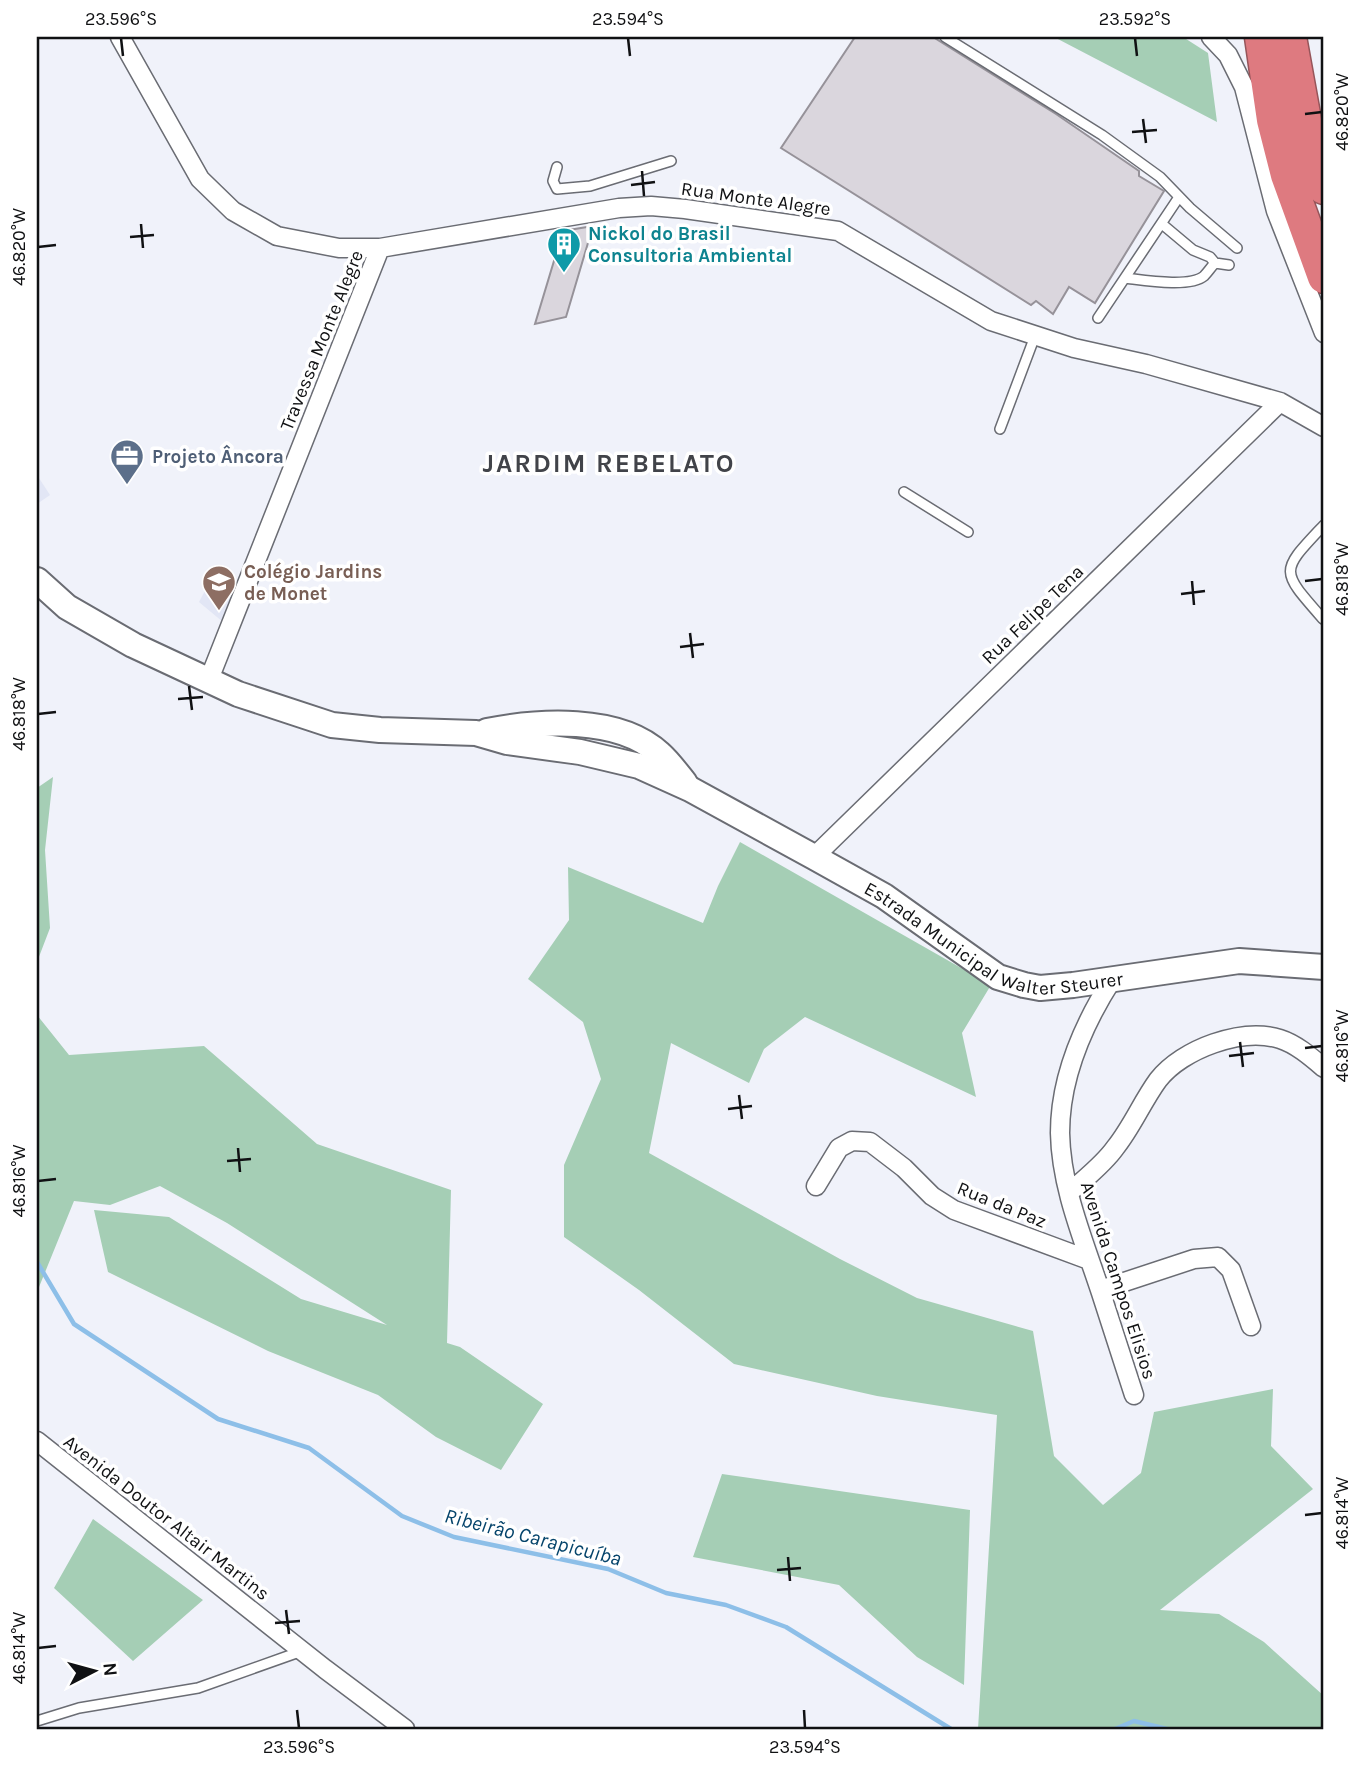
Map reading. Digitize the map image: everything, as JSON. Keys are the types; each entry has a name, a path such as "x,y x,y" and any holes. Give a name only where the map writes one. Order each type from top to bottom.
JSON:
{"highway":[{"path":"1261,37 1273,120 1287,174 1324,277"},
{"path":"1290,37 1309,142 1324,186"}],"street":[{"name":"Rua Monte Alegre","path":"120,37 200,178 233,211 277,236 339,248 380,248 619,208 651,206 838,231 991,321 1035,336 1280,402 1324,427"},
{"path":"1211,37 1228,55 1244,87 1276,211 1324,333"},
{"name":"Travessa Monte Alegre","path":"208,682 380,248"},
{"name":"Rua Felipe Tena","path":"814,857 1280,402"},
{"name":"Estrada Municipal Walter Steurer","path":"37,580 67,607 133,646 237,694 332,725 380,730 475,733 551,723 588,724 636,739 659,752 690,789 884,896 999,977 1040,988 1239,961 1324,967"},
{"name":"Avenida Campos Elisios","path":"1113,978 1096,1005 1078,1044 1064,1095 1060,1133 1069,1194 1088,1260 1134,1395"},
{"path":"1069,1194 1115,1149 1160,1078 1183,1058 1208,1045 1244,1035 1279,1039 1307,1054 1324,1068"},
{"name":"Rua da Paz","path":"816,1186 839,1148 852,1141 870,1142 904,1168 932,1196 954,1210 1088,1260"},
{"path":"1100,1290 1194,1259 1218,1257 1231,1270 1251,1326"},
{"name":"Avenida Doutor Altair Martins","path":"37,1441 405,1729"}],"lane":[{"path":"945,37 1102,135 1160,177 1237,248"},
{"path":"557,167 553,181 557,189 590,186 671,161"},
{"path":"1098,318 1180,197"},
{"path":"1162,224 1193,250 1210,257 1215,263 1229,265"},
{"path":"1125,278 1166,282 1198,279 1215,263"},
{"path":"1000,429 1035,336"},
{"path":"904,492 968,532"},
{"path":"1324,525 1293,559 1289,572 1293,582 1324,618"},
{"path":"37,1721 79,1708 198,1688 302,1651"}],"shaded area":[{"path":"37,475 50,495 37,504"},
{"name":"Colégio Jardins de Monet","path":"209,583 233,598 223,622 199,602"}],"green space":[{"path":"1054,37 1183,37 1208,53 1217,122"},
{"path":"53,777 45,850 50,928 37,962 37,788"},
{"path":"740,842 991,985 962,1033 976,1097 805,1017 764,1049 749,1083 671,1043 649,1153 840,1259 917,1298 1033,1331 1054,1456 1103,1505 1141,1473 1154,1412 1273,1389 1271,1446 1313,1489 1160,1610 1219,1614 1264,1642 1324,1696 1324,1729 978,1729 997,1415 877,1396 734,1364 639,1290 564,1237 564,1165 601,1079 583,1022 528,979 569,920 568,867 703,923"},
{"path":"37,1015 69,1055 204,1046 317,1144 451,1190 447,1343 460,1347 543,1404 501,1470 436,1437 378,1395 268,1351 108,1272 94,1210 169,1217 301,1299 387,1325 227,1223 160,1186 110,1205 74,1201 37,1292"},
{"path":"722,1474 970,1510 964,1685 917,1657 839,1585 693,1557"},
{"path":"93,1519 203,1600 133,1661 54,1588"}],"building":[{"path":"855,37 933,37 1056,114 1139,171 1139,176 1164,191 1095,303 1069,287 1053,314 1036,301 1031,305 781,148"},
{"name":"Nickol do Brasil Consultoria Ambiental","path":"593,226 566,317 535,324 563,231"}],"waterway":[{"name":"Ribeirão Carapicuíba","path":"37,1262 74,1324 218,1419 309,1448 402,1516 454,1537 608,1569 666,1593 726,1605 786,1627 951,1729"},
{"name":"Ribeirão Carapicuíba","path":"1115,1729 1134,1721 1167,1729"}],"place":[{"name":"Nickol do Brasil Consultoria Ambiental","path":"564,274"},
{"name":"Projeto Âncora","path":"127,486"},
{"name":"Colégio Jardins de Monet","path":"219,612"}],"district":[{"name":"JARDIM REBELATO","path":"609,463"}]}
